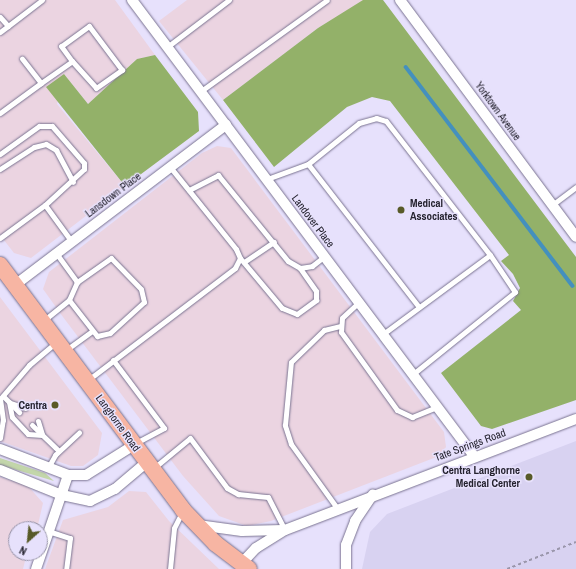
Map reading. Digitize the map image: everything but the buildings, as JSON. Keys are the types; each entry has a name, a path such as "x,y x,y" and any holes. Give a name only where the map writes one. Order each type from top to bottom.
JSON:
{"main road":[{"name":"Langhorne Road","path":"0,265 183,510 243,567"}],"street":[{"name":"Landover Place","path":"132,0 474,456"},
{"name":"Yorktown Avenue","path":"400,0 576,237"},
{"name":"Lansdown Place","path":"15,285 226,125"},
{"name":"Tate Springs Road","path":"243,567 256,548 285,530 373,494 576,419"},
{"path":"0,449 49,466 68,475 86,475 134,445"},
{"path":"0,470 62,495 90,500 115,489 150,466"},
{"path":"48,529 62,495 68,475"},
{"path":"346,569 346,545 355,521 373,494"},
{"name":"Tate Springs Road","path":"196,524 242,531 285,530"}],"lane":[{"path":"0,32 35,2 42,0"},
{"path":"168,47 229,0"},
{"path":"201,91 327,0"},
{"path":"0,17 8,26"},
{"path":"89,26 122,70 96,88 72,61 61,46 89,26"},
{"path":"22,59 41,83"},
{"path":"0,113 72,61"},
{"path":"267,179 308,164 359,123 376,118 386,121 490,255 515,292 413,374"},
{"path":"0,154 39,126 52,126 84,164 81,175 45,205 0,238"},
{"path":"0,169 34,147 46,144 56,150 73,182"},
{"path":"308,164 419,307"},
{"path":"170,167 236,249 240,258 282,308 297,314 316,300 316,291 300,268 288,261 218,175 189,190"},
{"path":"552,205 576,187"},
{"path":"45,205 72,242"},
{"path":"244,262 274,242"},
{"path":"56,253 77,282"},
{"path":"383,334 490,255"},
{"path":"300,268 312,266 325,256"},
{"path":"42,321 69,300 77,282 111,258 141,289 144,302 103,336 91,332 69,300"},
{"path":"87,381 235,268 240,258"},
{"path":"359,302 348,310 340,326 341,332 404,416 420,416 437,407"},
{"path":"338,508 292,444 285,425 291,362 324,330 340,326"},
{"path":"0,438 3,396 29,365 61,346 91,332"},
{"path":"113,360 164,428 134,445"},
{"path":"3,396 19,412"},
{"path":"10,402 25,408"},
{"path":"10,402 12,417 28,434 42,435"},
{"path":"38,421 42,435"},
{"path":"32,425 59,451"},
{"path":"49,466 59,451 79,433"},
{"path":"150,466 190,438 227,488 238,494 268,497 285,530"},
{"path":"170,569 174,528 183,510"},
{"path":"48,531 70,538 66,569"}],"path":[{"path":"507,569 576,542"}],"shaded area":[{"path":"0,0 115,0 155,55 137,59 88,104 64,74 57,104 125,186 31,258 14,253 0,235"},
{"path":"187,0 364,0 318,28 223,100 159,21"},
{"path":"217,146 231,148 444,432 446,447 439,456 271,521 247,526 219,516 183,476 63,317 43,289 49,272 202,153"},
{"path":"0,297 102,433 98,455 83,466 71,466 0,441"},
{"name":"Centra Langhorne Medical Center","path":"576,441 576,569 362,569 370,532 387,514"},
{"path":"0,477 28,486 43,503 39,521 8,521 8,561 25,561 23,569 0,569"},
{"path":"129,491 146,492 169,521 219,569 45,569 63,520 108,507"}],"green space":[{"path":"363,0 383,0 576,257 576,400 492,429 481,426 441,373 521,310 513,301 520,288 513,274 501,261 509,255 390,101 372,97 347,107 274,167 223,100 318,28"},
{"path":"155,55 198,112 199,131 125,186 46,87 64,74 88,104 137,59"},
{"path":"0,458 45,473 54,481 0,465"}],"waterway":[{"path":"406,67 573,286"}],"place":[{"name":"Medical Associates","path":"401,210"},
{"name":"Centra","path":"55,405"},
{"name":"Centra Langhorne Medical Center","path":"529,477"}]}
